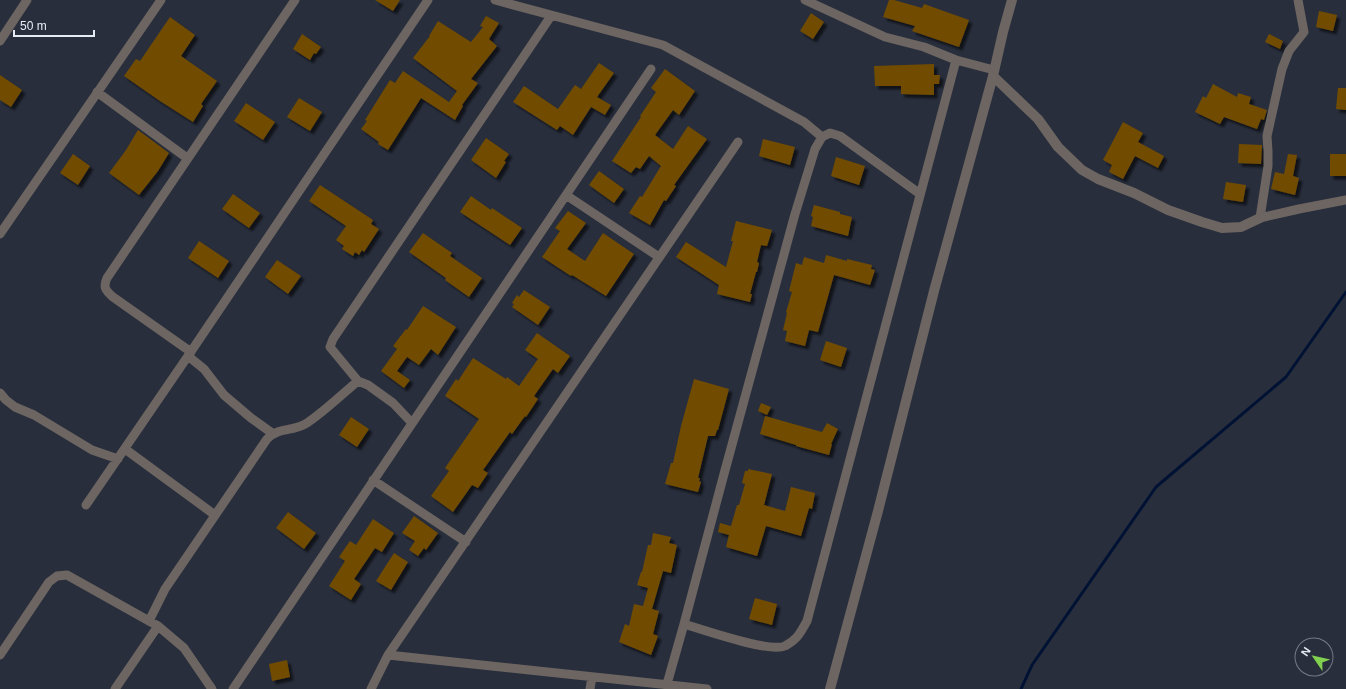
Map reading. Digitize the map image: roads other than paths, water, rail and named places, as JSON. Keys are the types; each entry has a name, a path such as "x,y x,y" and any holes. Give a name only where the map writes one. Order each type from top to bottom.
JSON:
{"street":[{"path":"0,41 27,0"},
{"path":"0,234 161,0"},
{"path":"272,434 224,395 204,369 190,354 113,297 106,291 104,285 107,278 187,158 295,0"},
{"path":"86,505 190,354 428,0"},
{"path":"495,0 663,45 804,122 822,137"},
{"path":"805,0 885,37 924,47 993,73 1038,119 1058,147 1082,170 1098,179 1134,193 1168,210 1222,228 1241,227 1260,218 1346,200"},
{"path":"830,689 878,511 932,298 1012,0"},
{"path":"1260,218 1268,166 1267,136 1282,69 1289,51 1304,32 1298,0"},
{"path":"412,423 393,403 368,385 358,382 334,354 330,347 333,339 552,16"},
{"path":"684,624 764,647 783,647 798,638 807,621 956,60"},
{"path":"232,689 652,69"},
{"path":"98,92 187,158"},
{"path":"667,684 795,214 815,149 822,137 830,133 840,136 920,194"},
{"path":"371,689 388,655 738,142"},
{"path":"566,195 659,257"},
{"path":"149,621 165,589 267,439 272,434 280,431 293,430 306,424 358,382"},
{"path":"0,393 14,407 34,415 92,450 118,459"},
{"path":"125,449 215,515"},
{"path":"373,480 466,542"},
{"path":"0,655 49,582 57,576 67,575 158,626 184,648 212,689"},
{"path":"115,689 158,626"},
{"path":"388,655 707,689"},
{"path":"590,689 592,677"}],"waterway":[{"path":"1021,689 1032,665 1156,487 1286,377 1346,292"}]}
